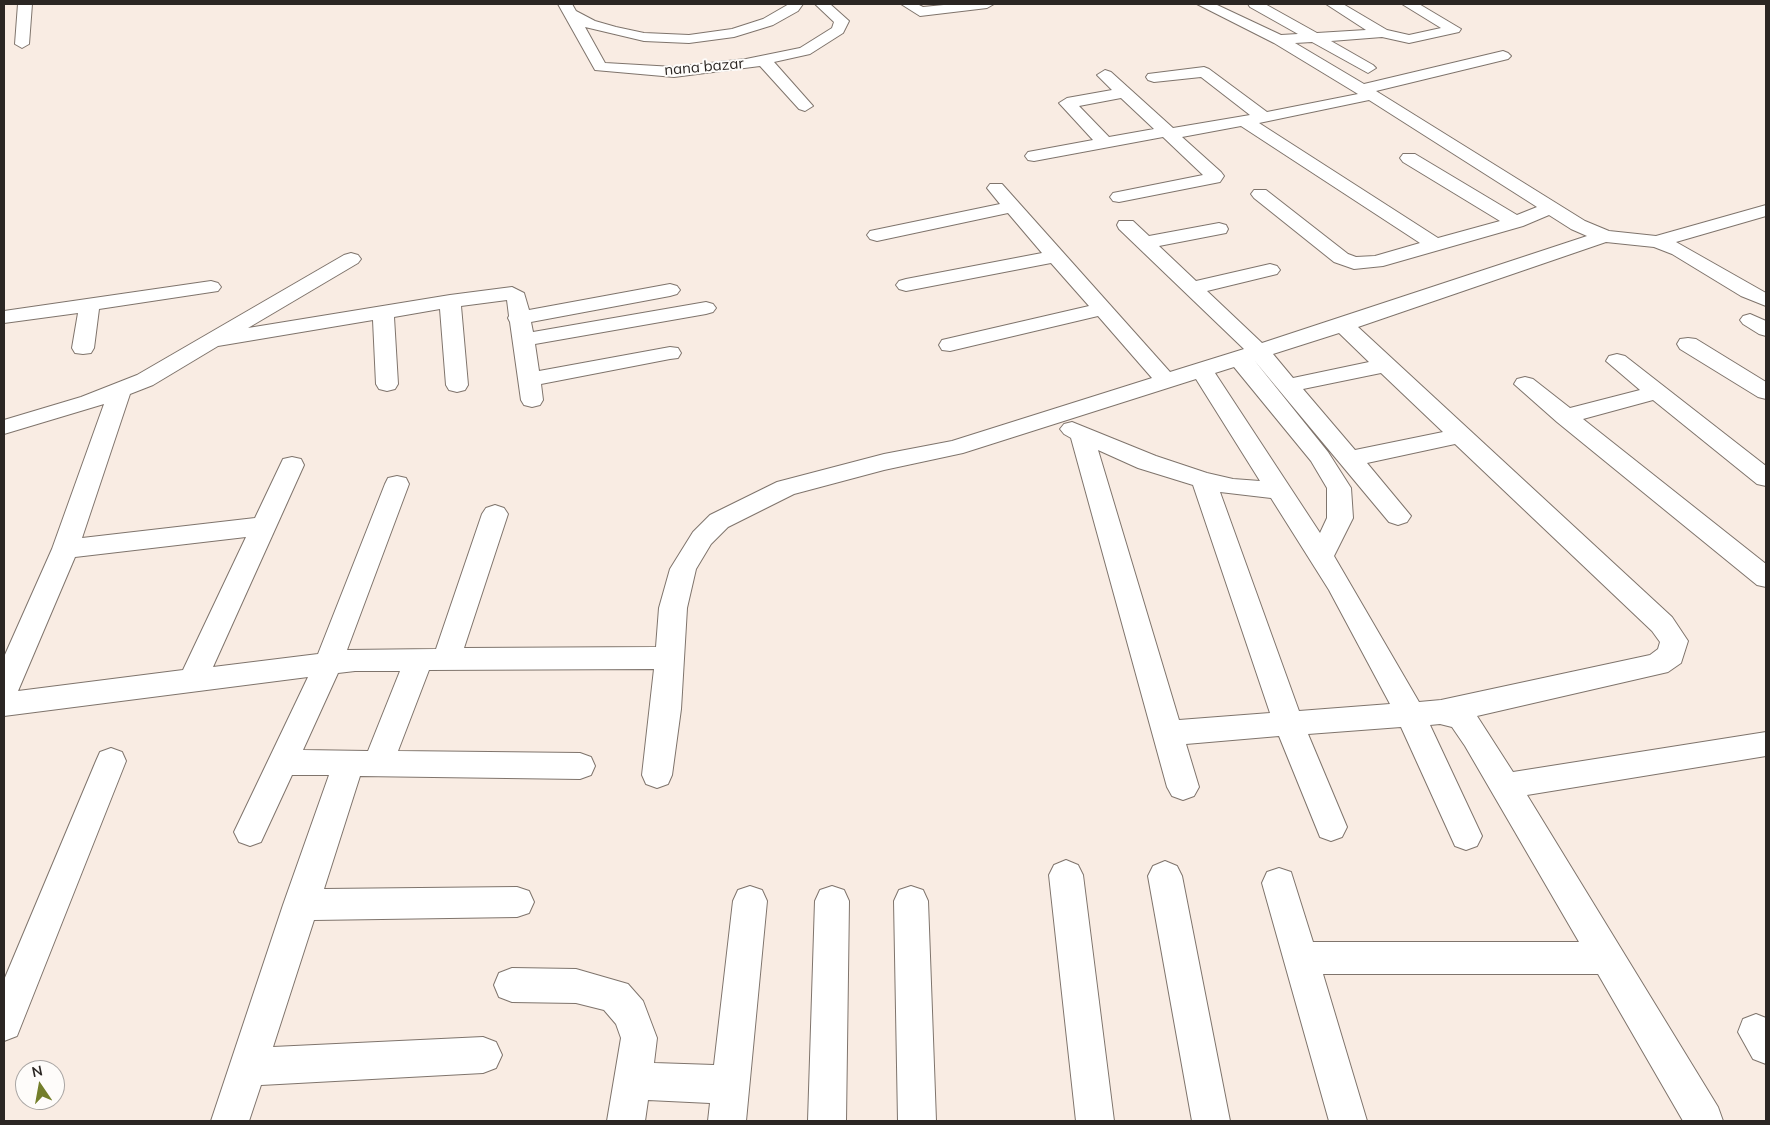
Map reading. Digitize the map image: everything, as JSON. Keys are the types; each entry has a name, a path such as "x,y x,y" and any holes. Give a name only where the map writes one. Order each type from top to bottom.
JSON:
{"street":[{"path":"22,44 25,4"},
{"path":"568,9 590,24 614,32 644,37 688,39 734,33 768,22 793,8 796,4"},
{"name":"nana bazar","path":"568,9 600,67 674,72 764,60 805,51 838,30 842,21 822,4"},
{"path":"908,4 920,12 987,4"},
{"path":"1204,4 1279,40 1368,92 1578,225 1605,236 1657,242 1679,250 1748,292 1766,300"},
{"path":"1255,4 1368,68"},
{"path":"1333,4 1382,33"},
{"path":"1279,40 1382,33 1409,39 1454,29 1409,4"},
{"path":"1034,156 1263,117 1368,92 1503,56"},
{"path":"764,60 806,106"},
{"path":"1154,77 1204,72 1263,117"},
{"path":"1105,75 1215,176 1214,178 1119,197"},
{"path":"1105,143 1067,103 1124,93"},
{"path":"1244,121 1436,245"},
{"path":"1410,158 1516,222"},
{"path":"996,188 1166,381"},
{"path":"1260,194 1341,258 1354,263 1376,262 1516,222 1550,208"},
{"path":"876,235 1012,207"},
{"path":"1657,242 1766,210"},
{"path":"1126,225 1192,288 1249,355 1320,457 1339,488 1340,518 1321,557"},
{"path":"1145,243 1220,229"},
{"path":"657,776 666,709 674,608 683,569 702,538 719,521 786,488 884,462 955,448 1343,325 1605,236"},
{"path":"906,286 1055,256"},
{"path":"4,427 120,391 145,380 351,259"},
{"path":"1192,288 1270,270"},
{"path":"4,317 211,287"},
{"path":"518,318 670,290"},
{"path":"211,341 383,314 450,301 512,293 517,297 518,318 530,390 670,353"},
{"path":"450,301 457,385"},
{"path":"83,348 88,305"},
{"path":"522,340 706,308"},
{"path":"950,345 1102,309"},
{"path":"383,314 387,384"},
{"path":"1168,733 1426,714 1658,664 1671,655 1674,641 1662,624 1343,325"},
{"path":"1688,344 1766,392"},
{"path":"1249,355 1288,386 1398,516"},
{"path":"1617,361 1766,478"},
{"path":"1288,386 1385,364"},
{"path":"1202,370 1321,557 1426,714 1466,836"},
{"path":"1525,384 1766,578"},
{"path":"4,689 65,549 120,391"},
{"path":"1565,416 1657,392"},
{"path":"1052,417 1082,434 1147,462 1203,480 1233,487 1279,490"},
{"path":"1082,434 1183,787"},
{"path":"1350,459 1461,435"},
{"path":"194,680 292,465"},
{"path":"1203,480 1289,724 1331,828"},
{"path":"250,832 328,664 397,484"},
{"path":"230,1121 300,905 363,763 433,660 495,514"},
{"path":"65,549 265,526"},
{"path":"4,704 355,660 669,658"},
{"path":"1426,714 1462,718 1476,737 1704,1121"},
{"path":"1505,786 1766,744"},
{"path":"4,1023 111,761"},
{"path":"282,762 580,766"},
{"path":"1066,875 1095,1121"},
{"path":"1165,876 1211,1121"},
{"path":"1280,883 1348,1121"},
{"path":"727,1121 750,900"},
{"path":"827,1121 832,901"},
{"path":"911,901 917,1121"},
{"path":"300,905 517,902"},
{"path":"1301,958 1606,958"},
{"path":"512,984 576,986 615,996 630,1013 639,1038 626,1121"},
{"path":"247,1067 483,1054"},
{"path":"632,1081 731,1085"}]}
